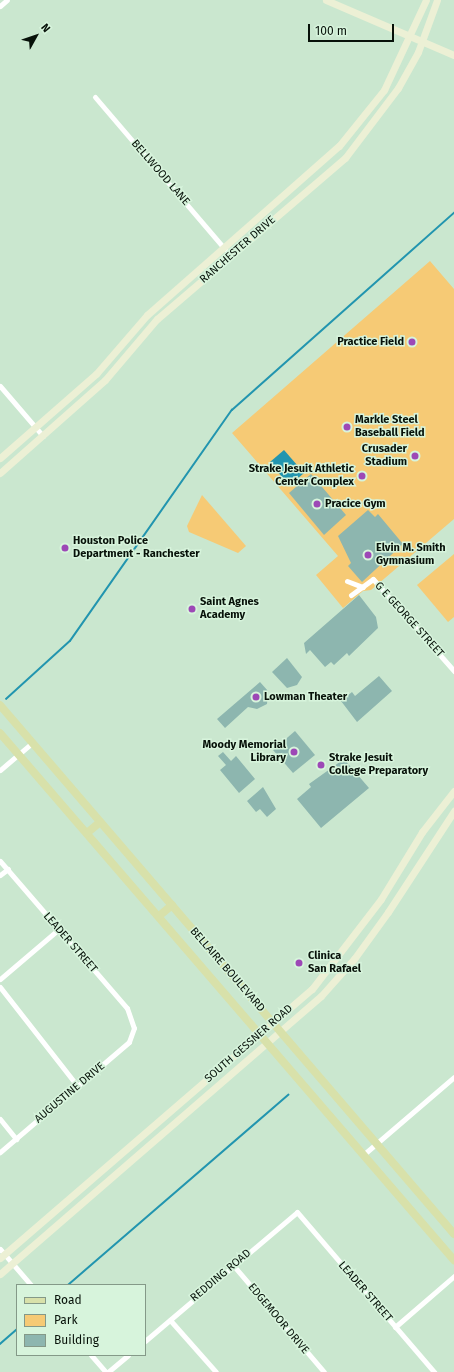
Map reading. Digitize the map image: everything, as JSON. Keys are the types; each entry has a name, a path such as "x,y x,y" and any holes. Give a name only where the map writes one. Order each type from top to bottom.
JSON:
{"main road":[{"name":"BELLAIRE BOULEVARD","path":"0,705 454,1234"},
{"name":"BELLAIRE BOULEVARD","path":"0,733 454,1260"},
{"path":"87,833 100,822"},
{"path":"159,916 172,905"}],"street":[{"path":"0,6 7,0"},
{"path":"326,0 454,55"},
{"name":"RANCHESTER DRIVE","path":"0,458 96,374 135,327 301,182 364,118 384,90 412,37 426,0"},
{"name":"RANCHESTER DRIVE","path":"0,473 105,380 143,334 172,307 345,158 398,88 422,41 437,0"},
{"name":"BELLWOOD LANE","path":"95,97 225,249"},
{"path":"364,118 372,124"},
{"path":"301,182 308,190"},
{"path":"243,234 249,241"},
{"path":"166,299 172,307"},
{"path":"96,374 105,380"},
{"path":"0,386 43,436"},
{"name":"G E GEORGE STREET","path":"351,595 373,579 454,671"},
{"name":"G E GEORGE STREET","path":"346,582 363,587"},
{"path":"0,770 32,743"},
{"name":"SOUTH GESSNER ROAD","path":"2,1253 92,1179 274,1024 312,989 343,950 454,792"},
{"name":"SOUTH GESSNER ROAD","path":"0,1274 281,1032 354,959 454,811"},
{"name":"LEADER STREET","path":"0,861 127,1008 134,1028"},
{"path":"0,875 8,869"},
{"path":"0,979 59,929"},
{"path":"343,950 354,959"},
{"path":"0,987 78,1086"},
{"name":"AUGUSTINE DRIVE","path":"0,1152 129,1042 134,1028"},
{"path":"363,1155 454,1077"},
{"path":"172,1110 180,1120"},
{"path":"0,1120 16,1139"},
{"path":"92,1179 100,1188"},
{"name":"LEADER STREET","path":"297,1212 434,1372"},
{"name":"REDDING ROAD","path":"146,1340 297,1212"},
{"path":"2,1253 30,1284"},
{"name":"EDGEMOOR DRIVE","path":"233,1265 324,1372"},
{"path":"395,1327 454,1276"},
{"path":"170,1320 216,1372"},
{"path":"92,1356 107,1372 127,1356"}],"green space":[{"name":"Strake Jesuit Athletic Center Complex","path":"430,261 454,289 454,519 371,590 363,591 343,608 316,575 338,556 232,433"},
{"path":"202,495 246,546 238,553 189,532 187,526"},
{"path":"454,554 454,617 448,622 417,585"}],"water":[{"path":"284,450 304,473 289,486 270,462"}],"building":[{"name":"Pracice Gym","path":"311,474 346,515 324,535 289,493"},
{"name":"Elvin M. Smith Gymnasium","path":"368,510 375,517 378,514 403,544 362,582 348,566 351,563 338,536"},
{"path":"359,595 376,617 378,628 349,656 347,653 334,665 331,662 325,667 310,650 306,654 304,643"},
{"path":"287,658 302,677 297,685 287,688 272,672"},
{"path":"379,676 392,691 357,722 341,701 352,692 355,696"},
{"path":"260,682 268,691 267,704 257,709 248,707 225,728 217,719"},
{"name":"Moody Memorial Library","path":"295,731 315,755 293,773 273,750"},
{"path":"223,752 231,761 236,756 255,779 239,793 220,770 226,765 218,756"},
{"path":"344,759 369,788 321,828 297,799 311,787 309,784"},
{"path":"263,787 276,809 267,817 260,809 256,812 247,801"}],"waterway":[{"path":"6,699 70,641 232,410 454,213"},
{"path":"69,1284 288,1095"},
{"path":"0,1344 16,1330"}],"place":[{"name":"Practice Field","path":"412,342"},
{"name":"Markle Steel Baseball Field","path":"347,427"},
{"name":"Crusader Stadium","path":"415,456"},
{"name":"Strake Jesuit Athletic Center Complex","path":"362,476"},
{"name":"Pracice Gym","path":"317,504"},
{"name":"Houston Police Department - Ranchester","path":"65,548"},
{"name":"Elvin M. Smith Gymnasium","path":"368,555"},
{"name":"Saint Agnes Academy","path":"192,609"},
{"name":"Lowman Theater","path":"256,697"},
{"name":"Moody Memorial Library","path":"294,752"},
{"name":"Strake Jesuit College Preparatory","path":"321,765"},
{"name":"Clinica San Rafael","path":"299,963"}]}
